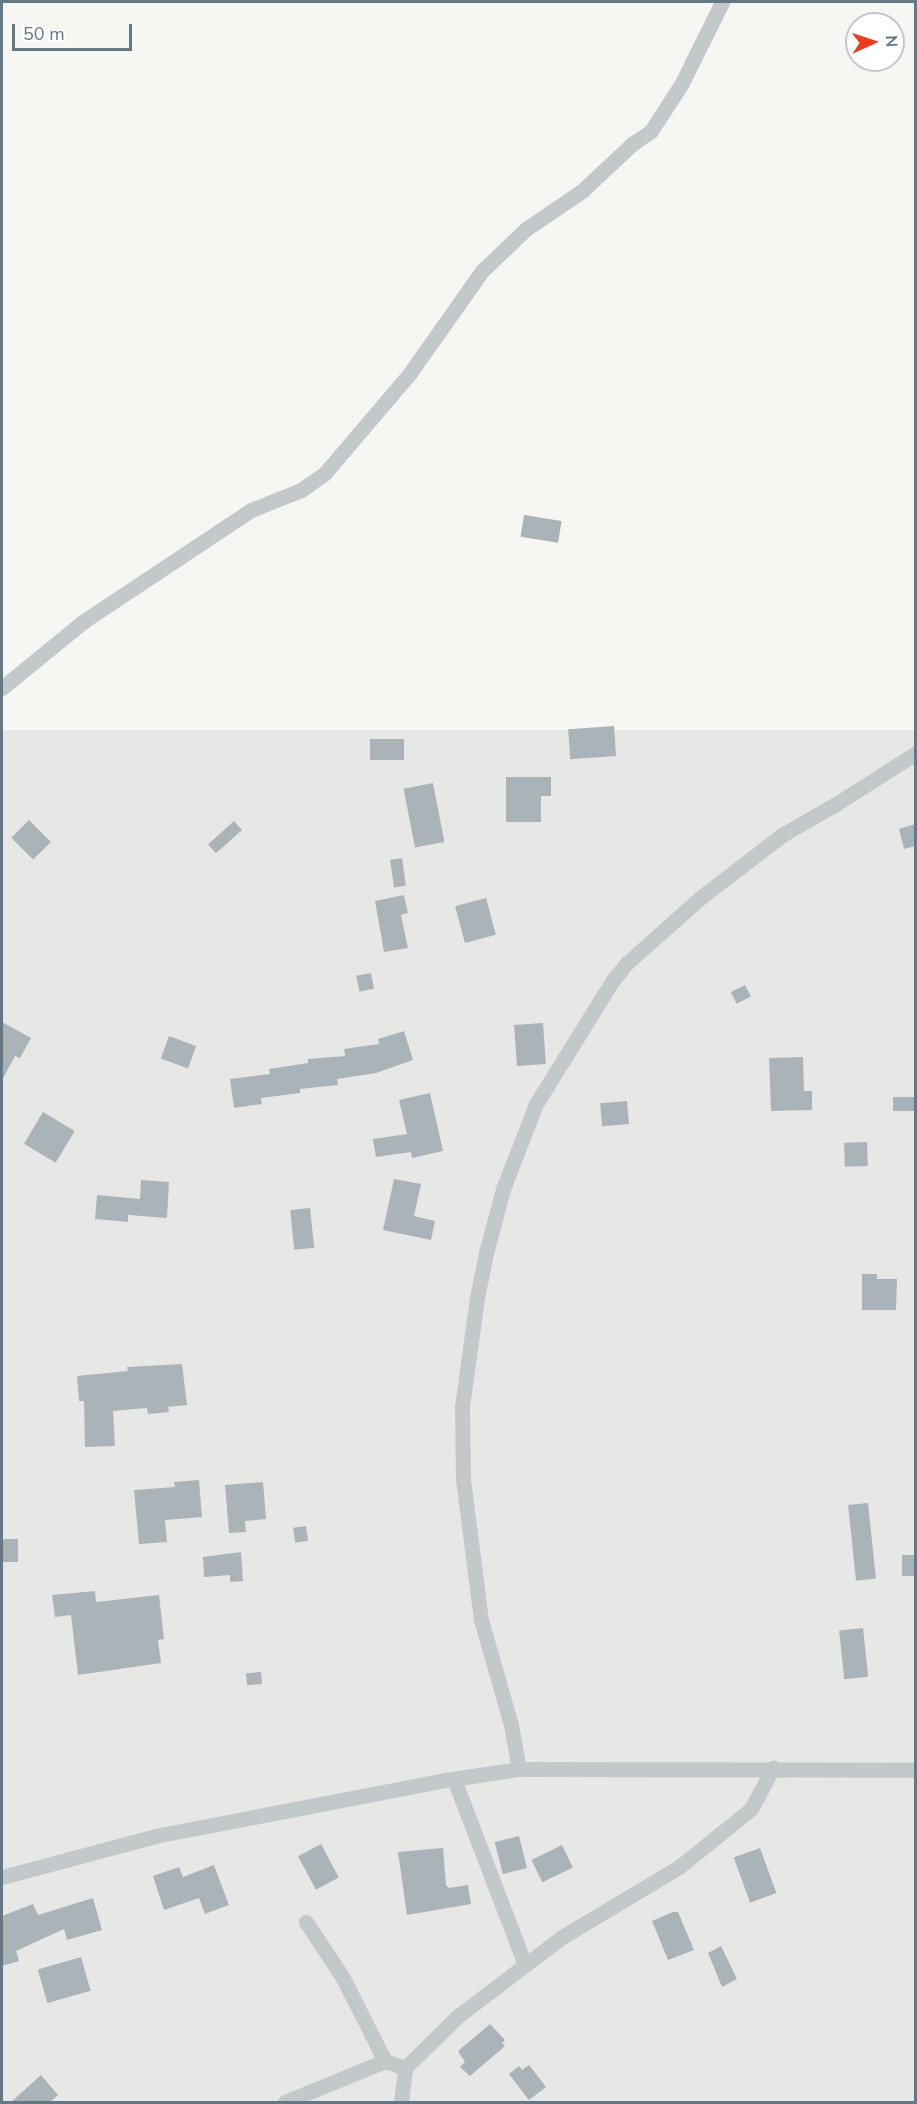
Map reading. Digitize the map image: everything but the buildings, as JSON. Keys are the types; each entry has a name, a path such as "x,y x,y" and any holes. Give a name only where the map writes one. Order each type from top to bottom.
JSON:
{"street":[{"path":"2,688 84,621 263,503 301,490 325,473 410,373 482,270 526,229 582,191 632,144 651,131 682,83 722,2"},
{"path":"519,1769 511,1725 481,1620 463,1480 462,1416 477,1298 486,1253 503,1189 536,1104 613,980 627,963 700,898 782,835 837,804 915,753"},
{"path":"401,2103 405,2068 458,2016 562,1936 679,1867 751,1809 774,1768"},
{"path":"2,1877 160,1835 454,1779 519,1769 915,1770"},
{"path":"454,1779 525,1965"},
{"path":"306,1922 344,1978 385,2061"},
{"path":"285,2103 385,2061 405,2068"}],"shaded area":[{"path":"2,730 915,730 915,2102 2,2102"}]}
